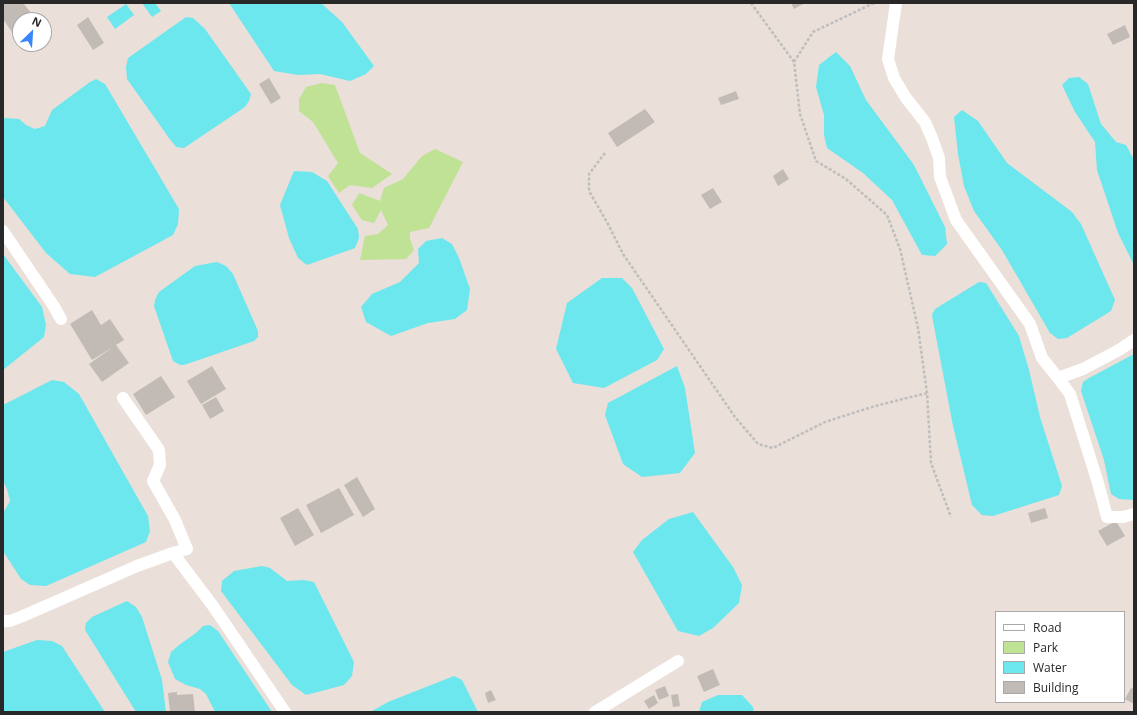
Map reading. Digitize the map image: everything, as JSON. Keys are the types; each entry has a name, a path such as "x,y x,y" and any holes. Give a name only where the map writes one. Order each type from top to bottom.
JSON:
{"street":[{"path":"896,3 888,58 894,78 906,98 925,122 932,138 939,158 940,177 956,220 1030,324 1042,358 1070,394 1098,483 1107,518 1123,517 1134,514"},
{"path":"3,231 53,304 61,319"},
{"path":"1058,378 1083,370 1134,340"},
{"path":"3,621 10,621 23,616 137,566 187,549 176,520 153,481 160,466 159,450 123,398"},
{"path":"174,553 213,606 285,712"},
{"path":"595,712 678,661"}],"path":[{"path":"751,3 794,62 800,114 816,161 846,179 887,215 900,249 914,314 927,392 931,463 952,517"},
{"path":"794,62 813,32 874,3"},
{"path":"605,153 589,174 589,191 623,254 735,417 758,444 773,448 825,422 874,406 927,392"}],"green space":[{"path":"322,83 335,85 360,153 392,174 372,188 350,185 339,193 328,176 338,163 313,122 299,111 299,99 306,87"},
{"path":"435,149 463,162 429,228 410,232 410,239 414,250 406,259 360,260 365,236 378,234 388,225 381,210 374,223 362,220 352,205 359,193 380,201 384,188 403,179 422,156"}],"water":[{"path":"142,3 155,3 161,11 152,17"},
{"path":"229,3 321,3 342,22 374,66 366,74 350,81 320,74 298,75 274,71"},
{"path":"126,4 134,15 115,29 107,17"},
{"path":"186,17 193,18 205,29 251,94 245,107 184,148 176,147 169,138 127,79 126,67 128,58"},
{"path":"836,52 850,66 866,100 914,165 945,227 947,244 935,256 922,255 892,200 863,173 827,148 824,135 824,115 816,87 819,65"},
{"path":"1079,77 1088,84 1101,124 1116,142 1126,145 1134,160 1134,265 1118,233 1097,170 1095,142 1075,112 1062,85 1069,78"},
{"path":"96,79 105,84 179,209 178,224 173,235 95,277 70,274 46,253 3,197 3,118 19,119 26,125 35,129 45,126 52,110"},
{"path":"962,110 978,121 1007,163 1072,212 1081,224 1115,300 1111,311 1067,338 1058,339 1050,333 1002,250 974,211 964,186 958,154 954,117"},
{"path":"294,171 312,172 327,181 358,229 359,238 355,248 307,265 298,258 289,238 280,205"},
{"path":"442,238 452,244 459,258 470,289 467,310 455,319 428,323 391,336 366,322 361,307 372,294 400,282 419,263 418,249 426,241"},
{"path":"3,254 42,307 46,325 44,337 3,370"},
{"path":"217,262 226,266 233,274 258,331 258,337 254,341 184,365 180,365 173,361 154,306 155,300 159,292 195,266"},
{"path":"602,278 622,278 632,288 664,349 657,360 604,388 573,383 556,349 567,303"},
{"path":"979,282 986,283 1019,336 1040,417 1062,486 1059,495 993,516 982,515 972,505 953,426 932,315 935,309"},
{"path":"1134,354 1134,500 1119,499 1111,494 1104,460 1081,391 1083,382"},
{"path":"677,366 685,388 695,453 680,473 642,477 623,464 605,415 608,403"},
{"path":"52,380 64,382 79,394 148,516 150,531 146,542 46,586 30,585 21,579 3,551 3,513 10,501 3,481 3,405"},
{"path":"693,512 733,567 742,585 739,603 713,628 699,636 678,631 633,552 642,540 669,519"},
{"path":"262,566 270,568 287,581 304,580 314,582 354,662 352,676 344,685 306,695 292,685 221,591 222,581 234,571"},
{"path":"127,601 136,607 142,617 162,680 166,712 136,712 85,630 86,623 92,617"},
{"path":"210,625 218,631 272,712 215,712 206,694 200,689 186,685 175,679 168,662 171,652 203,626"},
{"path":"37,640 52,641 62,646 105,712 3,712 3,652"},
{"path":"454,676 462,680 478,712 370,712 388,702"},
{"path":"718,695 742,695 753,707 754,712 699,712 702,702"}],"building":[{"path":"3,3 23,3 30,12 12,12 12,32 3,19"},
{"path":"791,3 805,3 794,9"},
{"path":"88,17 104,43 93,50 77,25"},
{"path":"1125,25 1130,37 1113,45 1107,34"},
{"path":"269,78 281,98 271,104 259,84"},
{"path":"736,91 739,99 721,105 718,98"},
{"path":"645,109 655,122 617,147 608,133"},
{"path":"783,169 789,179 778,186 773,176"},
{"path":"713,188 722,202 710,209 701,195"},
{"path":"92,310 101,325 110,319 124,340 116,345 129,363 102,382 89,364 113,347 92,360 70,324"},
{"path":"212,366 226,389 201,404 187,381"},
{"path":"161,376 175,397 146,415 133,394"},
{"path":"216,397 224,411 210,419 202,405"},
{"path":"357,477 375,509 363,517 344,485"},
{"path":"339,488 354,515 321,533 306,505"},
{"path":"298,508 314,535 295,546 280,518"},
{"path":"1045,508 1048,518 1031,523 1028,513"},
{"path":"1116,521 1125,536 1107,546 1098,531"},
{"path":"713,669 720,685 704,692 697,676"},
{"path":"665,686 669,696 659,700 655,690"},
{"path":"1131,688 1134,689 1134,704 1125,699"},
{"path":"491,690 496,700 488,703 485,693"},
{"path":"177,692 177,695 193,694 195,712 170,712 168,693"},
{"path":"678,694 680,706 673,707 671,695"},
{"path":"654,695 658,703 649,709 644,701"}]}
